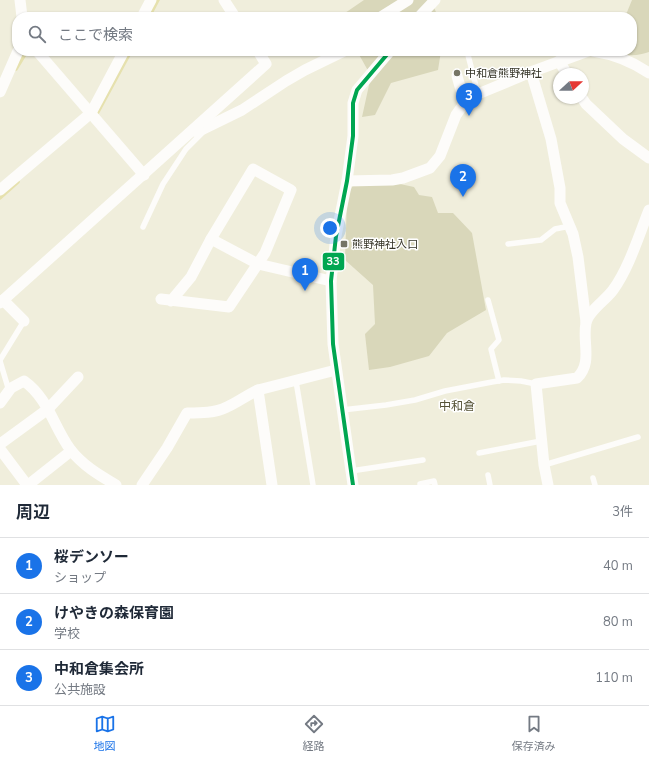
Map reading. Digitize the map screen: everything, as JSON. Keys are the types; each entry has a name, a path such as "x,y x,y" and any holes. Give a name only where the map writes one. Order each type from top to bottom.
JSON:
{"street":[{"path":"20,0 21,12"},
{"path":"145,12 152,0"},
{"path":"224,0 232,12"},
{"path":"388,12 408,0"},
{"path":"424,12 435,0"},
{"path":"0,92 16,56"},
{"path":"41,56 144,175"},
{"path":"0,190 91,114 121,56"},
{"path":"24,321 2,299 144,175 266,64 261,56"},
{"path":"293,78 319,56"},
{"path":"186,137 242,110 293,78 335,56"},
{"path":"353,485 332,344 331,281 336,236 347,181 353,136 353,103 357,90 386,56"},
{"path":"347,181 392,180 403,178 430,168 440,156 456,115 466,101 478,94 531,72 575,56"},
{"path":"614,56 643,69 649,74"},
{"path":"559,62 563,68"},
{"path":"531,72 551,139 560,188 560,203 573,234 578,257 586,322 585,365 582,373 577,378 536,384 541,441 548,485"},
{"path":"457,76 466,101"},
{"path":"586,104 623,138 649,158"},
{"path":"253,169 291,190 265,253 258,264 229,307 166,300 191,277 211,239 253,169"},
{"path":"586,322 595,309 613,290 630,259 649,210"},
{"path":"211,239 258,264 331,281"},
{"path":"142,485 167,448 187,413 210,413 226,408 258,390 336,370"},
{"path":"0,444 48,409 78,377"},
{"path":"0,403 9,391 24,381 45,403 71,451 90,469 116,485"},
{"path":"258,390 272,485"},
{"path":"0,448 27,485 71,451"}],"lane":[{"path":"468,56 478,94"},
{"path":"143,227 163,184 182,155 186,149 210,126"},
{"path":"508,244 541,240 555,229 570,226"},
{"path":"488,300 499,340 491,349 499,381"},
{"path":"9,391 0,361 24,321"},
{"path":"296,381 313,485"},
{"path":"342,410 386,406 415,400 444,391 499,381 521,381 536,384"},
{"path":"544,466 638,437"},
{"path":"479,453 541,441"},
{"path":"351,471 423,460"},
{"path":"488,475 490,485"},
{"path":"593,478 595,485"},
{"path":"420,484 434,481 435,485"}],"shaded area":[{"path":"364,0 431,0 436,12 346,12"},
{"path":"632,0 649,0 649,52 637,55 637,12 627,12"},
{"path":"360,56 440,56 438,70 391,83 375,115 362,117 371,76"},
{"path":"400,184 414,187 419,195 432,197 438,213 453,213 472,233 486,310 447,333 429,356 390,367 369,370 365,334 375,324 373,285 345,260 347,198 353,185"}],"waterway":[{"path":"152,12 158,0"},
{"path":"16,69 24,56"},
{"path":"94,116 98,112 128,56"},
{"path":"0,198 18,182"}],"transit line":[{"name":"33","path":"353,485 333,344 331,281 336,236 347,181 353,136 353,103 357,90 386,56"}],"place":[{"name":"中和倉熊野神社","path":"457,73"},
{"name":"中和倉集会所","path":"469,116"},
{"name":"けやきの森保育園","path":"463,197"},
{"name":"熊野神社入口","path":"344,244"},
{"name":"桜デンソー","path":"305,291"}],"district":[{"name":"中和倉","path":"457,406"}]}
